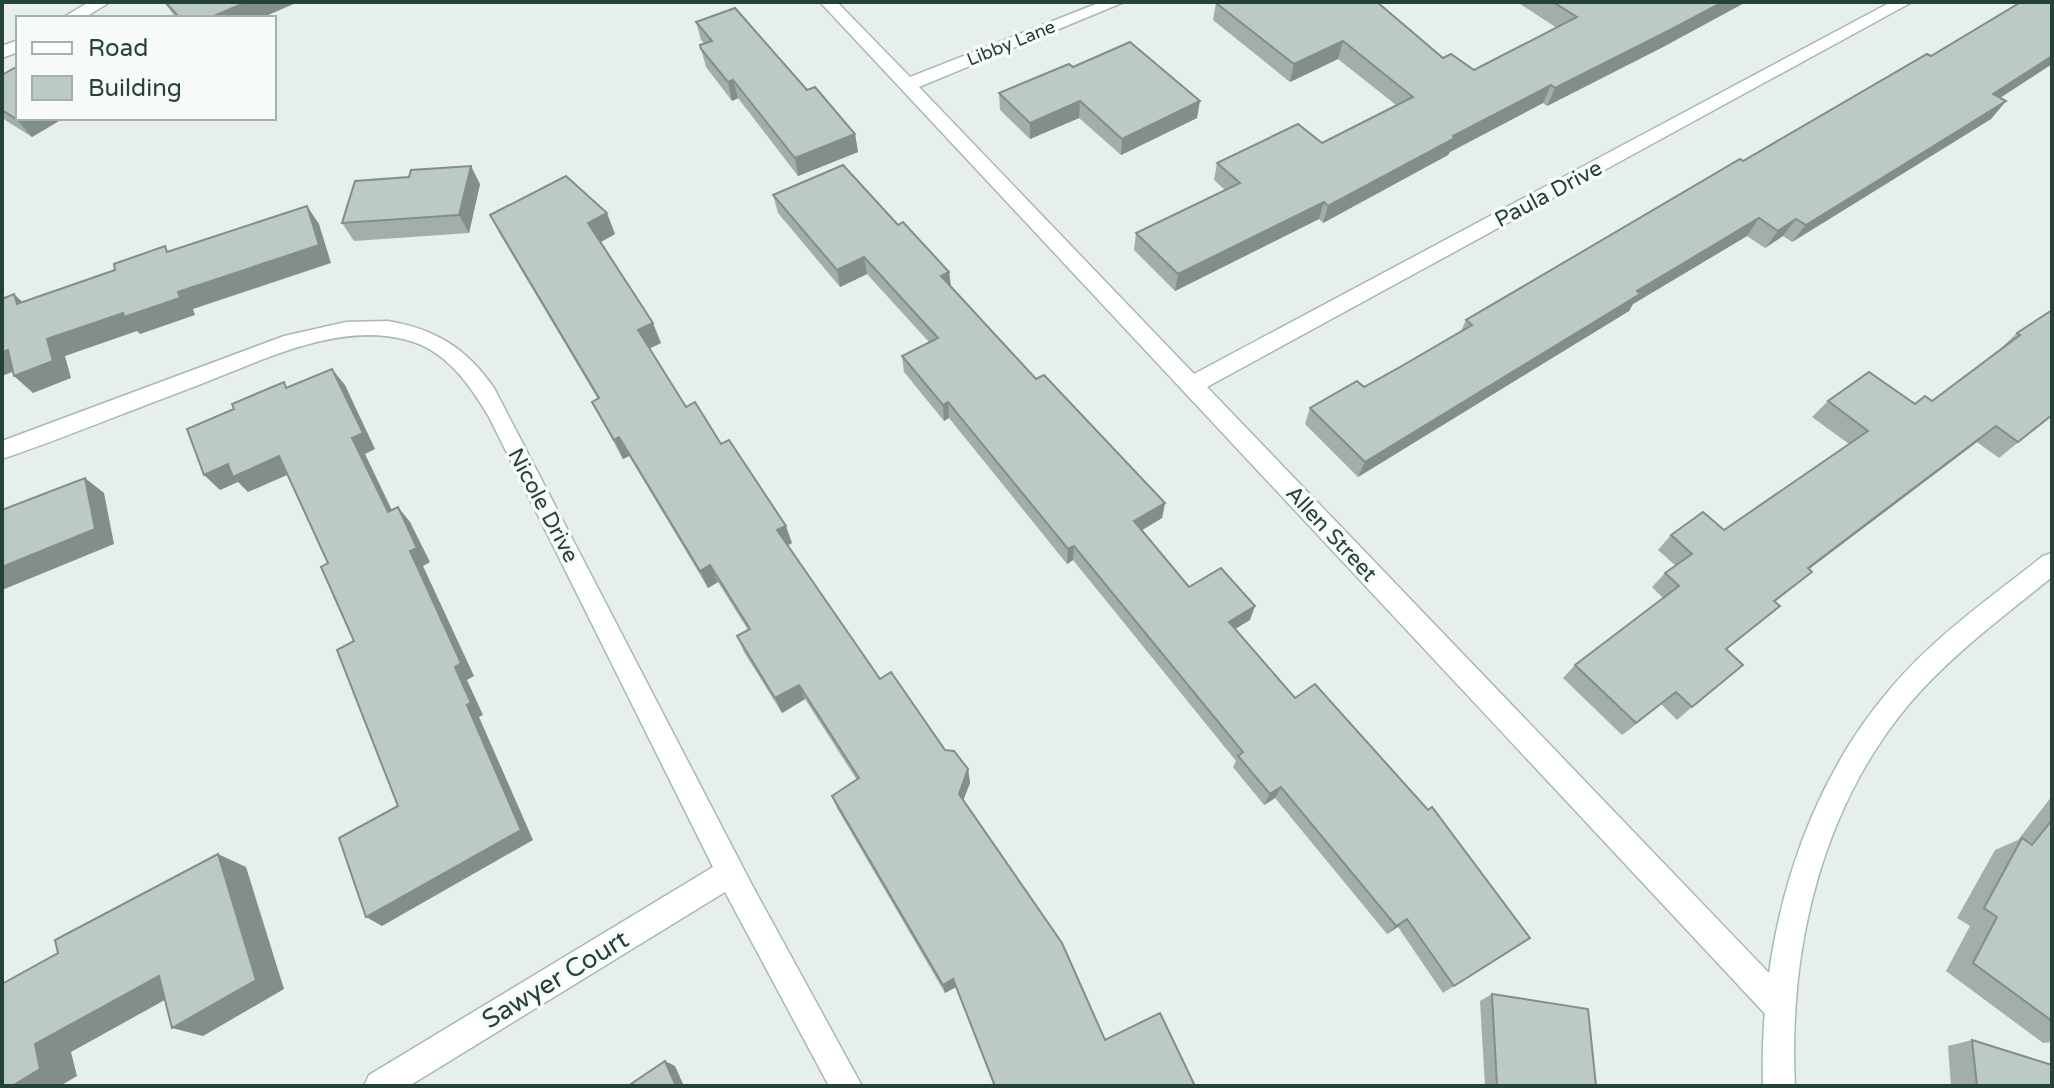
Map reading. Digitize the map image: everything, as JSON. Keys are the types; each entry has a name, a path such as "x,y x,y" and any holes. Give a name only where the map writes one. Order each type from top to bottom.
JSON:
{"street":[{"path":"75,16 102,2"},
{"name":"Allen Street","path":"828,2 1779,1006"},
{"name":"Libby Lane","path":"907,85 1116,2"},
{"name":"Paula Drive","path":"1192,385 1904,2"},
{"name":"Nicole Drive","path":"2,450 284,344 327,332 399,328 427,338 462,362 476,378 576,565 730,873 846,1086"},
{"path":"1779,1086 1779,1006 1792,917 1826,818 1851,764 1902,695 1963,636 2052,563"},
{"name":"Sawyer Court","path":"380,1086 730,873"}],"building":[{"path":"165,2 247,2 214,16 178,16"},
{"path":"1217,2 1377,2 1443,58 1451,54 1474,70 1577,17 1553,2 1723,2 1555,88 1551,85 1328,206 1324,202 1178,274 1136,233 1240,183 1217,163 1298,124 1322,143 1413,97 1343,41 1294,64"},
{"path":"2021,2 2052,2 2052,56 1993,94 2006,101 1806,225 1796,219 1778,231 1759,218 1365,462 1310,408 1357,381 1364,387 1400,367 1472,325 1466,320 1740,159 1743,161 1927,54 1931,56"},
{"path":"735,8 807,90 815,87 855,134 795,158 733,80 728,82 701,49 700,45 712,41 696,22"},
{"path":"1130,42 1200,101 1122,139 1080,101 1030,123 999,93 1069,64 1073,67"},
{"path":"16,67 16,119 2,110 2,75"},
{"path":"843,165 898,225 903,222 949,272 941,276 1036,379 1044,375 1165,503 1134,521 1189,587 1221,568 1255,606 1229,622 1295,698 1315,684 1428,810 1432,807 1530,938 1454,986 1407,919 1396,926 1281,787 1270,794 1238,756 1243,752 1074,546 1068,549 948,402 943,405 902,356 938,338 864,257 837,270 773,195"},
{"path":"471,166 459,215 342,223 355,181 409,177 411,170"},
{"path":"566,176 607,213 588,223 653,323 638,330 686,407 695,402 721,444 729,440 786,526 777,530 880,679 891,672 945,750 954,751 968,769 959,794 1062,943 1105,1040 1160,1013 1195,1086 995,1086 953,979 943,985 832,796 859,778 799,685 775,698 737,636 750,629 710,565 700,571 619,437 614,440 592,402 599,398 490,215"},
{"path":"307,206 319,245 178,292 180,298 124,317 123,313 47,339 53,361 14,376 8,350 2,352 2,299 14,294 17,304 115,270 114,264 165,246 167,252"},
{"path":"2052,310 2052,415 2018,442 1996,426 1808,568 1812,572 1774,601 1780,606 1726,649 1743,665 1692,707 1676,692 1636,723 1575,665 1679,586 1665,573 1692,554 1671,535 1703,512 1724,530 1868,431 1828,401 1869,372 1915,404 1925,396 1932,401 2020,335 2017,333"},
{"path":"332,369 363,433 352,438 388,512 398,507 417,548 410,551 461,663 455,667 471,703 467,705 521,830 366,917 339,838 398,806 337,650 354,641 321,567 328,563 279,456 233,477 228,464 204,475 187,429 234,409 232,404 284,382 286,388"},
{"path":"85,478 95,529 2,567 2,510"},
{"path":"2052,820 2052,1021 1973,963 1997,917 1984,908 2022,838 2032,845"},
{"path":"218,854 256,980 172,1028 159,976 35,1044 40,1069 12,1086 2,1086 2,984 58,953 55,940"},
{"path":"1492,994 1588,1009 1596,1086 1497,1086"},
{"path":"1972,1040 2052,1065 2052,1086 1977,1086"},
{"path":"665,1061 676,1086 628,1086"}]}
